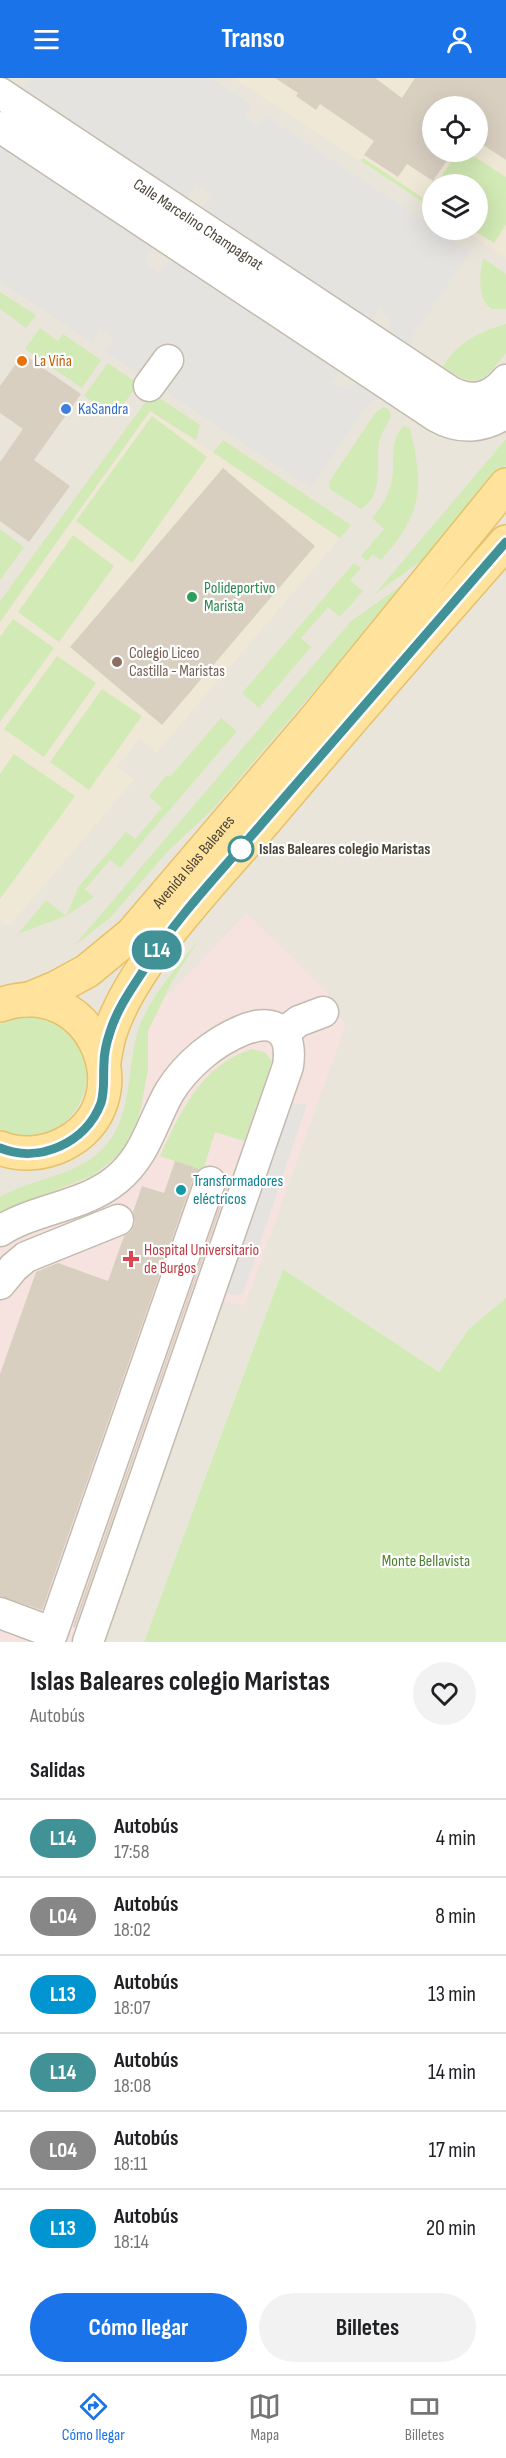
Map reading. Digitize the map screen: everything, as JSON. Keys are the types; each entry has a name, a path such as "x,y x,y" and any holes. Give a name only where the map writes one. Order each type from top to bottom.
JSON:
{"main road":[{"name":"Avenida Islas Baleares","path":"34,1153 53,1149 70,1141 93,1118 101,1103 104,1087 104,1061 110,1032 118,1012 148,962 326,728 506,485"},
{"name":"Avenida Islas Baleares","path":"326,728 506,509"},
{"name":"Avenida Islas Baleares","path":"326,728 506,516"},
{"name":"Avenida Islas Baleares","path":"13,1003 56,988 87,971 132,934 326,728 506,542"},
{"path":"13,1003 47,1002 63,1008 89,1029 104,1061"},
{"path":"0,1148 19,1153 34,1153"},
{"path":"0,1167 34,1153"}],"street":[{"name":"Calle Marcelino Champagnat","path":"0,93 388,368 437,417 459,427 478,426 491,422 494,405 455,394 388,368 0,127"},
{"path":"149,386 168,360"},
{"path":"494,405 490,395 506,380"},
{"path":"283,1032 299,1021 323,1012"},
{"path":"0,1231 25,1218 98,1193 117,1180 142,1151 171,1091 201,1055 232,1035 254,1027 271,1025 283,1032 290,1053 288,1066 88,1642"},
{"path":"0,1613 48,1631 210,1182"},
{"path":"0,1284 26,1257 118,1220"}],"shaded area":[{"path":"0,78 506,78 506,1312 451,1380 283,1269 144,1642 0,1642"},
{"path":"31,78 210,78 251,105 244,116 250,121 259,126 266,116 422,219 422,240 452,240 470,252 414,334 412,341 414,352 387,337 390,323 381,308 371,322 201,210 211,195 196,185 186,200 22,91"},
{"path":"233,78 506,78 506,257 479,240 488,240 488,174 422,174 422,201"},
{"path":"0,145 154,246 144,263 160,273 171,257 340,369 332,384 344,387 355,383 359,378 384,397 373,400 366,406 311,488 106,352 114,338 100,330 92,342 0,282"},
{"name":"Colegio Liceo Castilla - Maristas","path":"150,411 340,538 156,753 139,739 117,766 134,780 9,926 0,920 0,622"},
{"name":"Hospital Universitario de Burgos","path":"247,913 326,991 345,1027 245,1305 223,1302 103,1642 0,1642 0,1216 22,1203 92,1176 121,1153 137,1122 148,1069 148,1031 163,1000"},
{"path":"288,1103 307,1104 243,1294 223,1295"}],"green space":[{"path":"363,158 422,197 422,201 361,161"},
{"path":"451,162 483,162 506,177 506,224 494,243 488,239 488,174 443,174"},
{"path":"483,258 506,274 506,309 492,309 483,299 480,286"},
{"path":"0,292 36,315 26,328 0,309"},
{"path":"506,324 506,353 484,377 472,381 443,367 455,351 470,339"},
{"path":"40,328 58,341 63,334 101,360 82,388 25,349"},
{"path":"108,363 139,384 114,416 84,396"},
{"path":"152,393 200,425 196,440 150,411 0,622 0,601"},
{"path":"384,407 391,415 379,442 376,487 373,496 361,509 330,489 329,482 376,412"},
{"path":"152,416 207,457 132,563 76,521"},
{"path":"403,426 410,428 417,468 418,484 412,514 395,543 381,560 373,554 367,561 361,556 384,529 372,518 384,502 389,490 395,442"},
{"path":"506,439 506,465 462,517 429,555 374,595"},
{"path":"223,440 351,525 340,538 213,452"},
{"path":"0,529 24,547 0,580"},
{"path":"73,535 114,566 59,642 18,612"},
{"path":"354,563 361,568 350,580 363,591 340,617 328,607 301,638 311,647 259,708 242,693"},
{"path":"409,580 214,808 168,851 110,918 74,946 351,621"},
{"path":"13,619 54,648 0,722 0,637"},
{"path":"57,656 96,683 44,757 4,729"},
{"path":"102,689 142,716 89,790 50,762"},
{"path":"221,718 237,731 120,868 110,860 85,889 94,897 66,916 79,886 126,832 135,839 162,808 149,796 167,775 170,777"},
{"path":"14,754 75,796 0,899 0,774"},
{"path":"46,900 66,916 18,934"},
{"path":"200,938 172,981 148,1031 148,1069 141,1108 137,1122 121,1153 92,1176 22,1203 0,1216 0,1197 85,1163 109,1141 124,1109 136,1037 142,1020 161,987"},
{"path":"34,1017 65,1031 82,1051 87,1075 82,1098 69,1118 49,1132 26,1137 0,1129 0,1024 15,1018"},
{"path":"252,1049 265,1052 272,1061 244,1141 215,1132 203,1171 160,1156 185,1107 206,1078 234,1056"},
{"name":"Monte Bellavista","path":"283,1269 439,1372 469,1329 506,1298 506,1642 144,1642"}],"building":[{"path":"275,78 375,78 402,98 415,78 506,78 506,160 488,148 488,96 422,96 422,162 446,162 438,174 422,174 407,164 398,177 364,155 374,141 320,104 316,110 296,96 298,93"},
{"path":"23,354 81,394 34,460 70,486 29,542 0,521 0,462 23,429 0,413 0,386"},
{"name":"Polideportivo Marista","path":"223,468 315,546 162,725 70,647"},
{"path":"175,1161 199,1169 194,1176 42,1610 0,1596 0,1374 36,1272 58,1263 108,1281 124,1236 131,1231 135,1223 133,1212 142,1186 164,1193"},
{"path":"227,1179 230,1180 75,1627 73,1627 226,1188"}],"bus line":[{"name":"L14","path":"0,1148 19,1153 34,1153 53,1149 70,1141 83,1131 101,1103 104,1087 104,1061 110,1032 118,1012 148,962 177,924 338,734 506,542"}],"place":[{"name":"La Viña","path":"22,361"},
{"name":"KaSandra","path":"66,409"},
{"name":"Polideportivo Marista","path":"192,597"},
{"name":"Colegio Liceo Castilla - Maristas","path":"117,662"},
{"name":"Islas Baleares colegio Maristas","path":"241,849"},
{"name":"Transformadores eléctricos","path":"181,1190"},
{"name":"Hospital Universitario de Burgos","path":"131,1259"}]}
